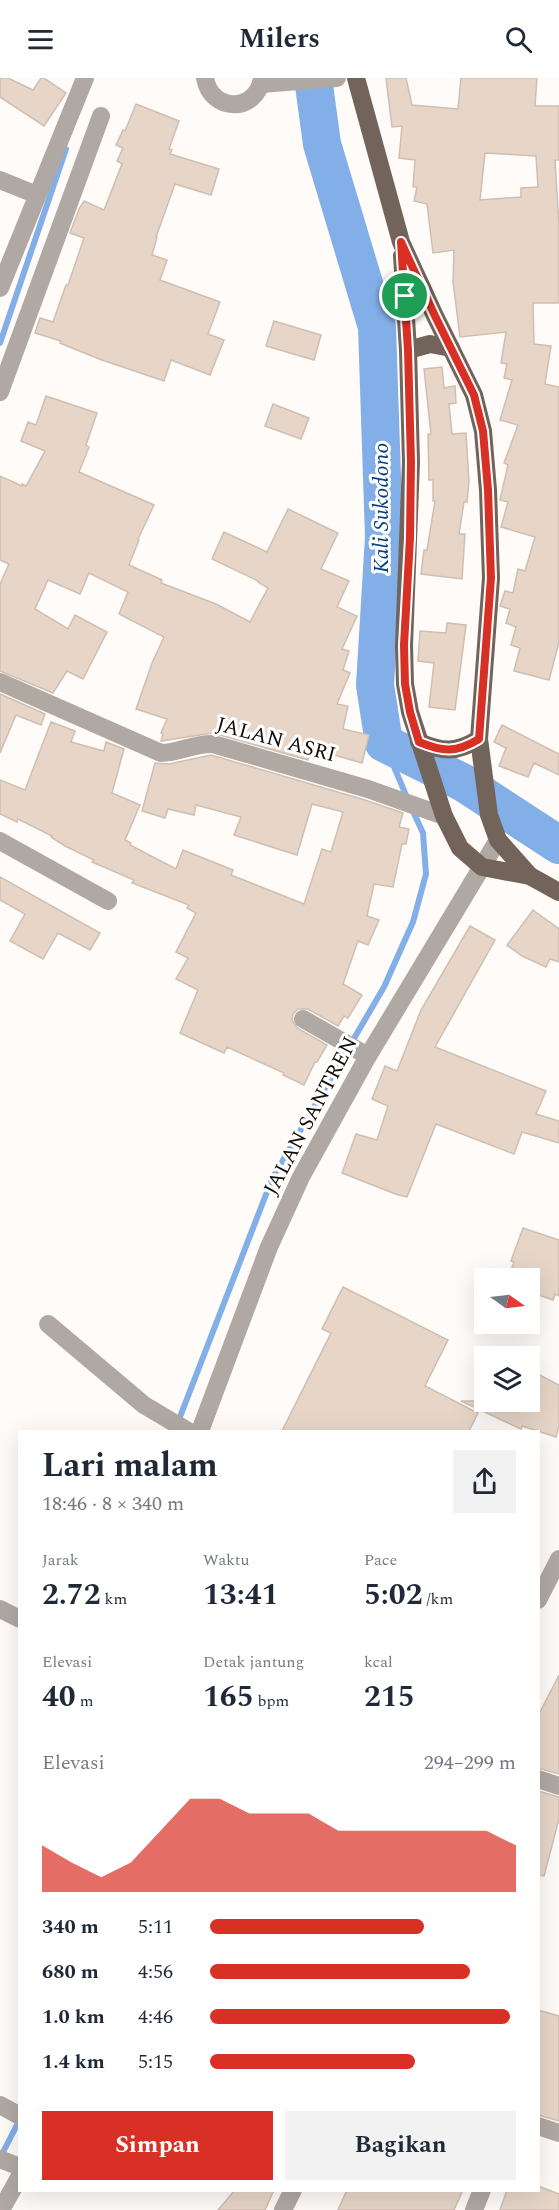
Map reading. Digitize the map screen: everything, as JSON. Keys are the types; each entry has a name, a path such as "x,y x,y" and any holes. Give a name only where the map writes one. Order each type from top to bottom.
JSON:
{"main road":[{"path":"357,78 401,242 474,395 483,431 491,578 480,745 489,815 498,840 530,876"},
{"path":"401,242 408,350 411,472 404,645 405,684 410,712 441,809 460,848 482,867 530,876 559,892"},
{"path":"408,350 429,344 451,348"},
{"path":"422,750 451,750 480,745"}],"street":[{"path":"0,288 85,78"},
{"path":"202,80 217,99 234,105 250,99 261,81 289,82 337,78"},
{"path":"0,392 91,135 101,116"},
{"path":"65,127 91,135"},
{"path":"0,180 37,195"},
{"name":"JALAN ASRI","path":"0,682 161,753 175,753 201,744 213,744 412,804 441,809"},
{"name":"JALAN SANTREN","path":"200,1430 269,1247 356,1050 482,867 498,840"},
{"path":"0,841 108,901"},
{"path":"303,1019 356,1050"},
{"path":"48,1324 144,1405 186,1430"},
{"path":"540,1596 559,1558"},
{"path":"0,1609 18,1618"},
{"path":"540,1780 559,1786"},
{"path":"540,2127 559,2133"},
{"path":"1,2210 13,2167"},
{"path":"283,2210 292,2192"},
{"path":"474,2210 481,2192"}],"building":[{"path":"0,78 8,78 33,90 41,78 44,78 66,93 44,126 0,97"},
{"path":"386,78 406,78 412,105 458,109 461,78 537,78 535,106 559,106 559,160 555,160 559,225 559,303 533,303 534,344 551,346 545,384 559,387 559,642 549,680 514,671 520,648 511,645 516,627 506,623 510,609 500,606 505,591 513,593 518,569 525,571 535,537 501,527 508,502 500,500 508,465 504,463 518,425 500,420 512,380 504,378 507,364 501,363 506,332 460,337 453,282 454,250 433,253 427,204 414,201 417,187 413,187 415,160 399,158 402,126 392,127","holes":["485,153 536,156 538,187 521,188 521,197 480,200"]},
{"path":"136,104 179,121 169,149 172,150 170,154 219,169 211,195 175,184 152,255 167,260 160,280 220,302 208,334 224,340 210,375 171,360 164,381 99,359 60,343 61,341 35,333 40,318 53,322 66,285 68,285 84,238 70,233 79,209 84,201 104,210 122,164 117,161 123,148 116,145 123,130 125,131"},
{"path":"274,321 321,335 314,360 266,346"},
{"path":"442,367 444,388 455,386 456,403 449,404 452,434 466,433 469,482 467,502 464,502 459,534 465,534 462,579 421,574 435,501 433,501 433,480 429,480 428,434 431,434 424,369"},
{"path":"46,396 97,413 86,445 89,447 79,472 154,505 129,565 162,580 161,583 216,604 250,622 268,588 212,559 224,532 267,552 288,509 338,533 321,569 349,581 337,607 357,616 342,649 349,651 343,670 350,673 337,704 348,706 343,729 369,735 362,763 310,748 308,760 213,733 161,741 163,734 161,733 167,719 136,709 164,637 119,614 128,592 89,573 80,594 48,580 35,609 68,629 75,615 107,632 83,679 67,671 53,693 0,671 0,584 9,564 0,560 0,476 26,486 45,451 21,441 28,422 36,425"},
{"path":"273,404 309,418 301,439 265,426"},
{"path":"447,623 466,625 455,710 429,707 434,663 418,661 420,631 446,633"},
{"path":"0,694 45,714 41,725 16,715 0,753"},
{"path":"51,722 75,731 71,742 104,751 106,742 124,749 112,793 140,805 125,840 131,843 130,845 176,869 183,850 233,870 231,875 304,904 322,849 331,852 343,812 312,804 297,855 234,835 241,817 196,805 194,815 168,809 165,818 142,811 155,763 169,764 211,755 403,813 399,827 409,829 406,844 402,844 393,887 374,884 367,916 379,920 368,945 358,941 343,984 362,995 348,1018 344,1016 338,1026 308,1009 298,1009 293,1014 292,1020 297,1028 327,1045 315,1062 304,1085 283,1075 284,1073 227,1047 224,1053 180,1033 198,990 176,979 188,958 176,952 196,913 187,908 189,905 132,883 134,880 92,862 94,860 65,846 52,836 18,819 17,822 0,814 0,780 25,790"},
{"path":"502,725 559,754 559,775 534,763 528,777 499,766 506,748 494,742"},
{"path":"0,877 100,933 90,950 58,933 43,959 10,941 25,914 0,900"},
{"path":"533,910 559,929 559,962 550,959 546,967 522,956 507,945"},
{"path":"470,926 495,940 435,1047 546,1091 536,1114 559,1121 559,1143 522,1132 514,1154 436,1124 407,1197 398,1195 342,1173 356,1134 377,1140 388,1106 372,1099 385,1066 397,1071 421,1010"},
{"path":"523,1228 559,1240 559,1296 555,1294 553,1300 540,1295 540,1268 512,1268 514,1262 511,1261"},
{"path":"343,1287 448,1340 425,1386 478,1413 470,1430 282,1430 331,1333 322,1329"},
{"path":"540,1375 559,1385 559,1426 556,1437 540,1430 522,1426 521,1429 485,1412 540,1412"},
{"path":"461,1401 474,1401 474,1407"},
{"path":"559,1675 559,1774 540,1769 540,1712"},
{"path":"540,1792 559,1797 559,1819 544,1876 540,1875"},
{"path":"540,2011 559,2016 559,2121 540,2116"},
{"path":"540,2187 559,2194 559,2210 500,2210 506,2192 540,2192"},
{"path":"233,2192 273,2192 265,2210 218,2210"},
{"path":"346,2192 462,2192 454,2210 338,2210"}],"waterway":[{"name":"Kali Sukodono","path":"313,78 322,144 377,327 384,537 375,685 384,743 464,783 559,845"},
{"path":"0,343 66,149"},
{"path":"384,743 408,800"},
{"path":"178,1422 272,1179 384,987 413,922 426,874 423,833 412,809"},
{"path":"1,2156 18,2123"}],"route":[{"path":"401,242 474,395 483,431 491,578 479,739 466,747 451,750 436,749 419,742 405,684 404,645 410,538 411,462 405,296 401,242"}]}
